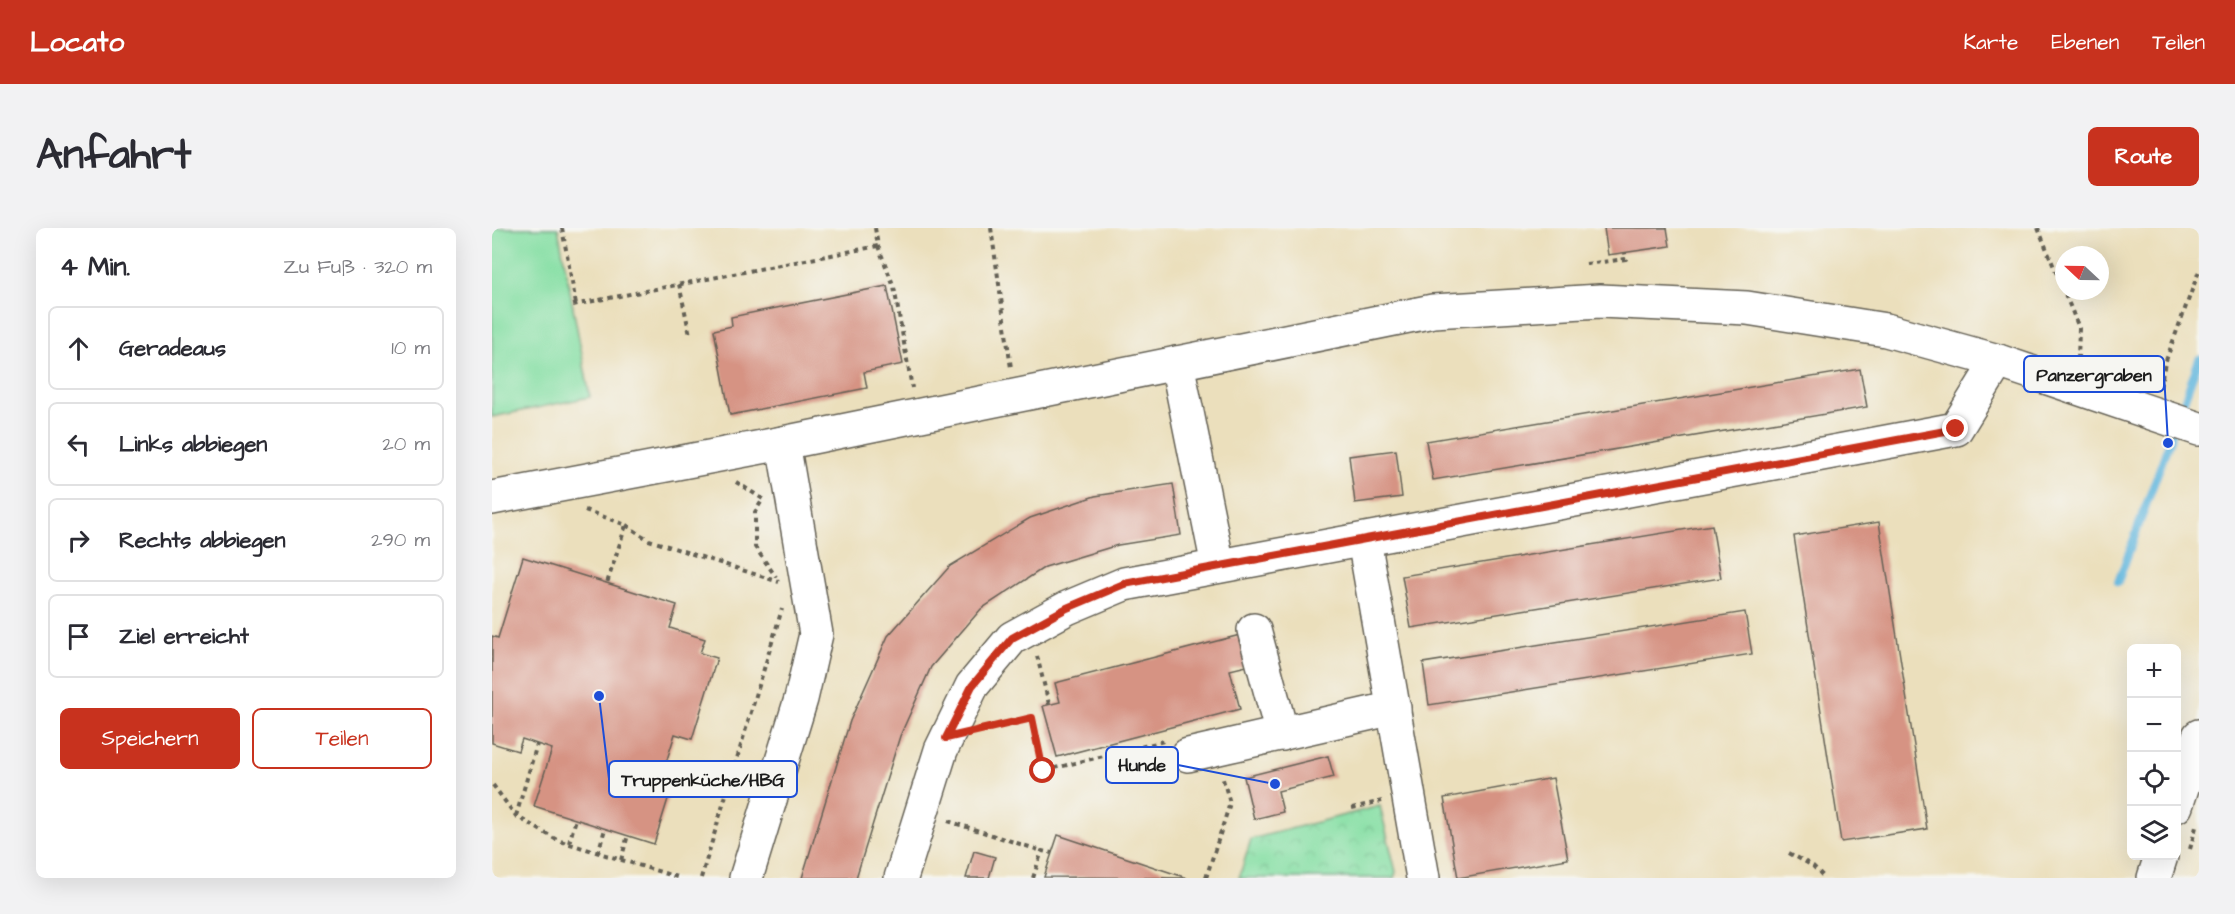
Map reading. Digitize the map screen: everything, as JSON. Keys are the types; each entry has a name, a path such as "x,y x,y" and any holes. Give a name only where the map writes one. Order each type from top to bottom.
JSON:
{"street":[{"path":"492,498 783,443 1433,311 1600,301 1747,308 1886,330 1998,361 2198,428"},
{"path":"901,878 946,738 972,686 1012,638 1067,608 1124,584 1956,429 1998,361"},
{"path":"1177,363 1218,566"},
{"path":"746,878 801,699 816,634 791,593 783,443"},
{"path":"1364,540 1424,878"},
{"path":"1254,630 1282,734"},
{"path":"1201,752 1394,708"},
{"path":"2181,791 2199,736"},
{"path":"2154,878 2159,860"}],"path":[{"path":"562,228 575,305 878,246"},
{"path":"875,228 878,246 894,287 917,415"},
{"path":"991,228 1015,395"},
{"path":"2038,228 2079,328 2077,388"},
{"path":"1586,264 1626,259 1625,253"},
{"path":"2157,415 2165,363 2199,272"},
{"path":"679,284 690,336"},
{"path":"731,479 763,499 755,512 755,547 791,593"},
{"path":"574,506 626,525 649,540 791,593"},
{"path":"607,583 626,525"},
{"path":"701,878 791,593"},
{"path":"1030,628 1049,704"},
{"path":"946,738 1032,718 1043,771 1184,736 1201,752 1230,803 1206,878"},
{"path":"516,816 537,744"},
{"path":"493,785 516,816 557,840 680,878"},
{"path":"921,812 1052,854"},
{"path":"568,843 576,819"},
{"path":"598,853 605,829"},
{"path":"621,860 628,835"},
{"path":"1033,878 1042,850"},
{"path":"1789,853 1813,866 1825,878"}],"green space":[{"path":"492,228 558,228 590,397 492,417"},
{"path":"1380,806 1396,872 1394,878 1239,878 1251,839"}],"building":[{"path":"1604,228 1667,228 1670,246 1608,255"},
{"path":"887,286 903,364 864,372 867,388 730,415 714,330 732,326 731,317"},
{"path":"1860,369 1867,407 1433,480 1426,441"},
{"path":"1396,450 1402,497 1355,503 1349,456"},
{"path":"1173,484 1181,535 1118,545 1045,567 981,609 931,667 900,736 856,878 802,878 850,721 888,636 950,566 1030,518 1095,496"},
{"path":"1879,522 1927,829 1841,842 1794,536"},
{"path":"1712,525 1721,578 1411,628 1402,576"},
{"path":"523,557 677,605 670,628 705,639 700,653 717,658 692,739 675,734 665,766 677,770 654,844 534,806 552,749 522,739 518,751 492,743 492,636 498,638"},
{"path":"1745,612 1752,654 1429,705 1423,663"},
{"path":"1244,634 1251,665 1230,670 1240,709 1057,757 1043,706 1060,702 1055,683"},
{"path":"1328,756 1334,777 1278,791 1283,812 1254,819 1244,777"},
{"path":"1553,778 1568,859 1458,878 1444,798"},
{"path":"1058,835 1187,878 1044,877"},
{"path":"974,851 995,857 989,878 966,878"}],"waterway":[{"path":"2179,415 2199,359"},
{"path":"2118,582 2174,429"}],"place":[{"name":"Panzergraben","path":"2168,443"},
{"name":"Truppenküche/HBG","path":"599,696"},
{"name":"Hunde","path":"1275,784"}],"route":[{"path":"1043,771 1032,718 946,738 972,686 1012,638 1067,608 1124,584 1956,429"}]}
